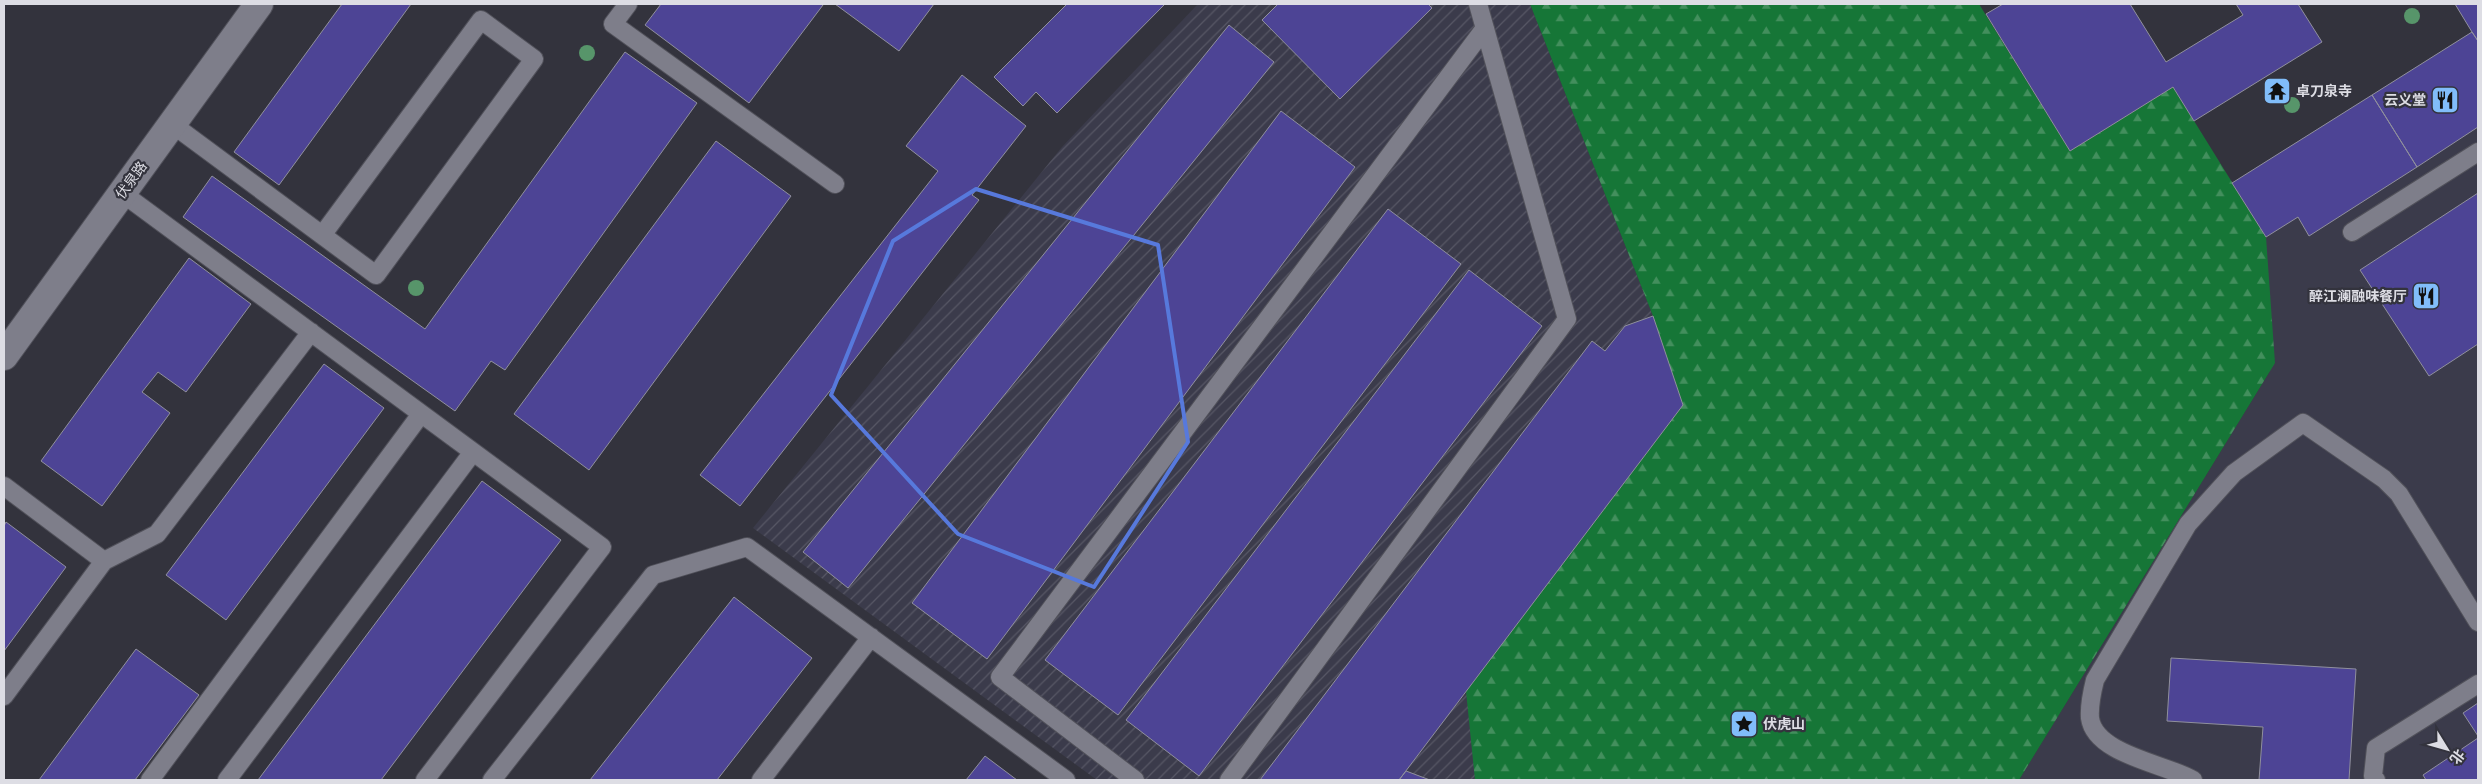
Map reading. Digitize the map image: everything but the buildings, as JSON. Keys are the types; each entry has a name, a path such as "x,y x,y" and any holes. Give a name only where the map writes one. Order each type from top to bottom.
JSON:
{"street":[{"name":"伏泉路","path":"4,356 259,4"}],"lane":[{"path":"628,4 613,24 835,184"},
{"path":"1229,780 1567,319 1478,4"},
{"path":"172,124 376,275 534,59 481,20 323,234"},
{"path":"1135,780 1000,677 1485,28"},
{"path":"2352,232 2478,152"},
{"path":"122,192 602,547 424,780"},
{"path":"4,696 104,560 157,534 311,332"},
{"path":"150,780 421,414"},
{"path":"2193,780 2185,775 2119,751 2106,742 2090,721 2090,705 2095,680 2188,524 2234,472 2303,422 2384,479 2399,494 2478,622"},
{"path":"227,780 473,452"},
{"path":"4,486 104,560"},
{"path":"492,780 653,575 747,547 872,636 1066,780"},
{"path":"761,780 872,636"},
{"path":"2376,780 2373,776 2376,748 2478,684"}],"highlighted area":[{"path":"976,189 1158,245 1188,442 1094,587 958,534 831,395 893,241"}],"shaded area":[{"path":"1198,4 1530,4 1653,316 1683,405 1475,780 1097,780 753,528 1062,147"},
{"path":"2455,4 2478,4 2478,780 2019,780 2275,363 2232,183 2472,32"}],"green space":[{"path":"1530,4 1979,4 2070,151 2173,87 2266,237 2275,363 2019,780 1475,780 1466,691 1682,405 1653,316"}],"place":[{"name":"卓刀泉寺","path":"2277,91"},
{"name":"云义堂","path":"2445,100"},
{"name":"醉江澜融味餐厅","path":"2426,296"},
{"name":"伏虎山","path":"1744,724"}]}
